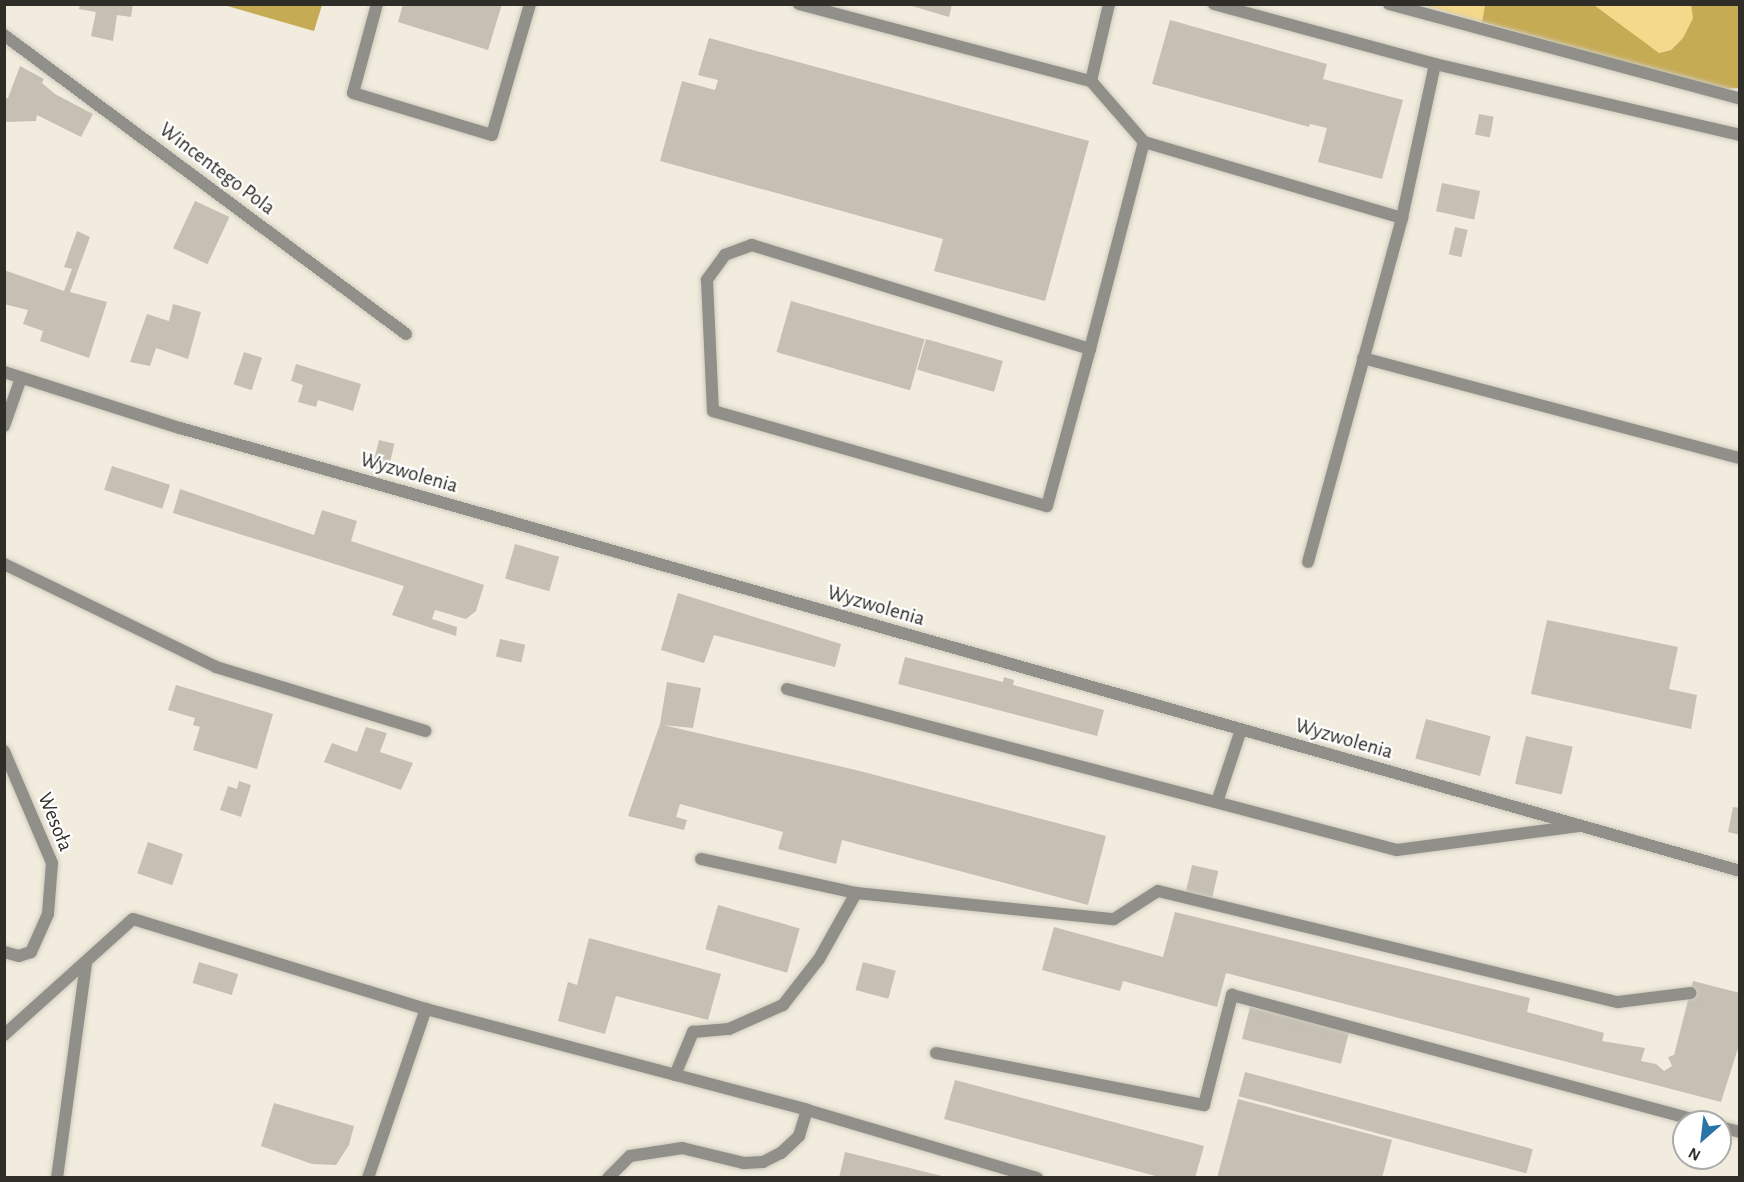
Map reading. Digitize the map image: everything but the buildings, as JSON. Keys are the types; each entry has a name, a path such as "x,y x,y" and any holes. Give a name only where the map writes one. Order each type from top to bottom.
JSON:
{"street":[{"path":"377,4 352,93 492,135 530,4"},
{"path":"800,4 1091,81 1144,142 1402,218"},
{"path":"1091,81 1109,4"},
{"path":"1214,4 1436,64 1740,135"},
{"path":"1389,4 1740,99"},
{"name":"Wincentego Pola","path":"4,35 405,334"},
{"path":"1308,562 1402,218 1436,64"},
{"path":"1090,350 752,245 725,255 707,280 713,411 1047,506 1090,350 1144,142"},
{"path":"1363,358 1740,458"},
{"name":"Wyzwolenia","path":"4,372 180,428 1740,871"},
{"path":"4,426 21,378"},
{"path":"4,564 216,667 425,731"},
{"path":"787,689 1397,850 1580,826"},
{"path":"1217,802 1241,729"},
{"name":"Wesoła","path":"4,751 52,863 48,914 31,952 19,956 4,952"},
{"path":"701,858 856,893 1114,919 1158,891 1618,1002 1690,993"},
{"path":"675,1075 693,1032 729,1029 783,1005 819,959 856,893"},
{"path":"4,1035 133,919 426,1009 807,1110 1037,1178"},
{"path":"57,1178 86,963"},
{"path":"936,1053 1204,1105 1232,995 1672,1114"},
{"path":"368,1178 426,1009"},
{"path":"608,1178 630,1156 682,1148 744,1163 764,1162 799,1136 807,1110"}],"shaded area":[{"path":"224,5 322,5 314,31"},
{"path":"1423,5 1485,5 1482,22"},
{"path":"1485,5 1594,5 1659,53 1671,50 1683,38 1693,18 1691,5 1739,5 1739,88 1723,89 1482,22"},
{"path":"1594,5 1691,5 1693,18 1683,38 1671,50 1658,53"}]}
